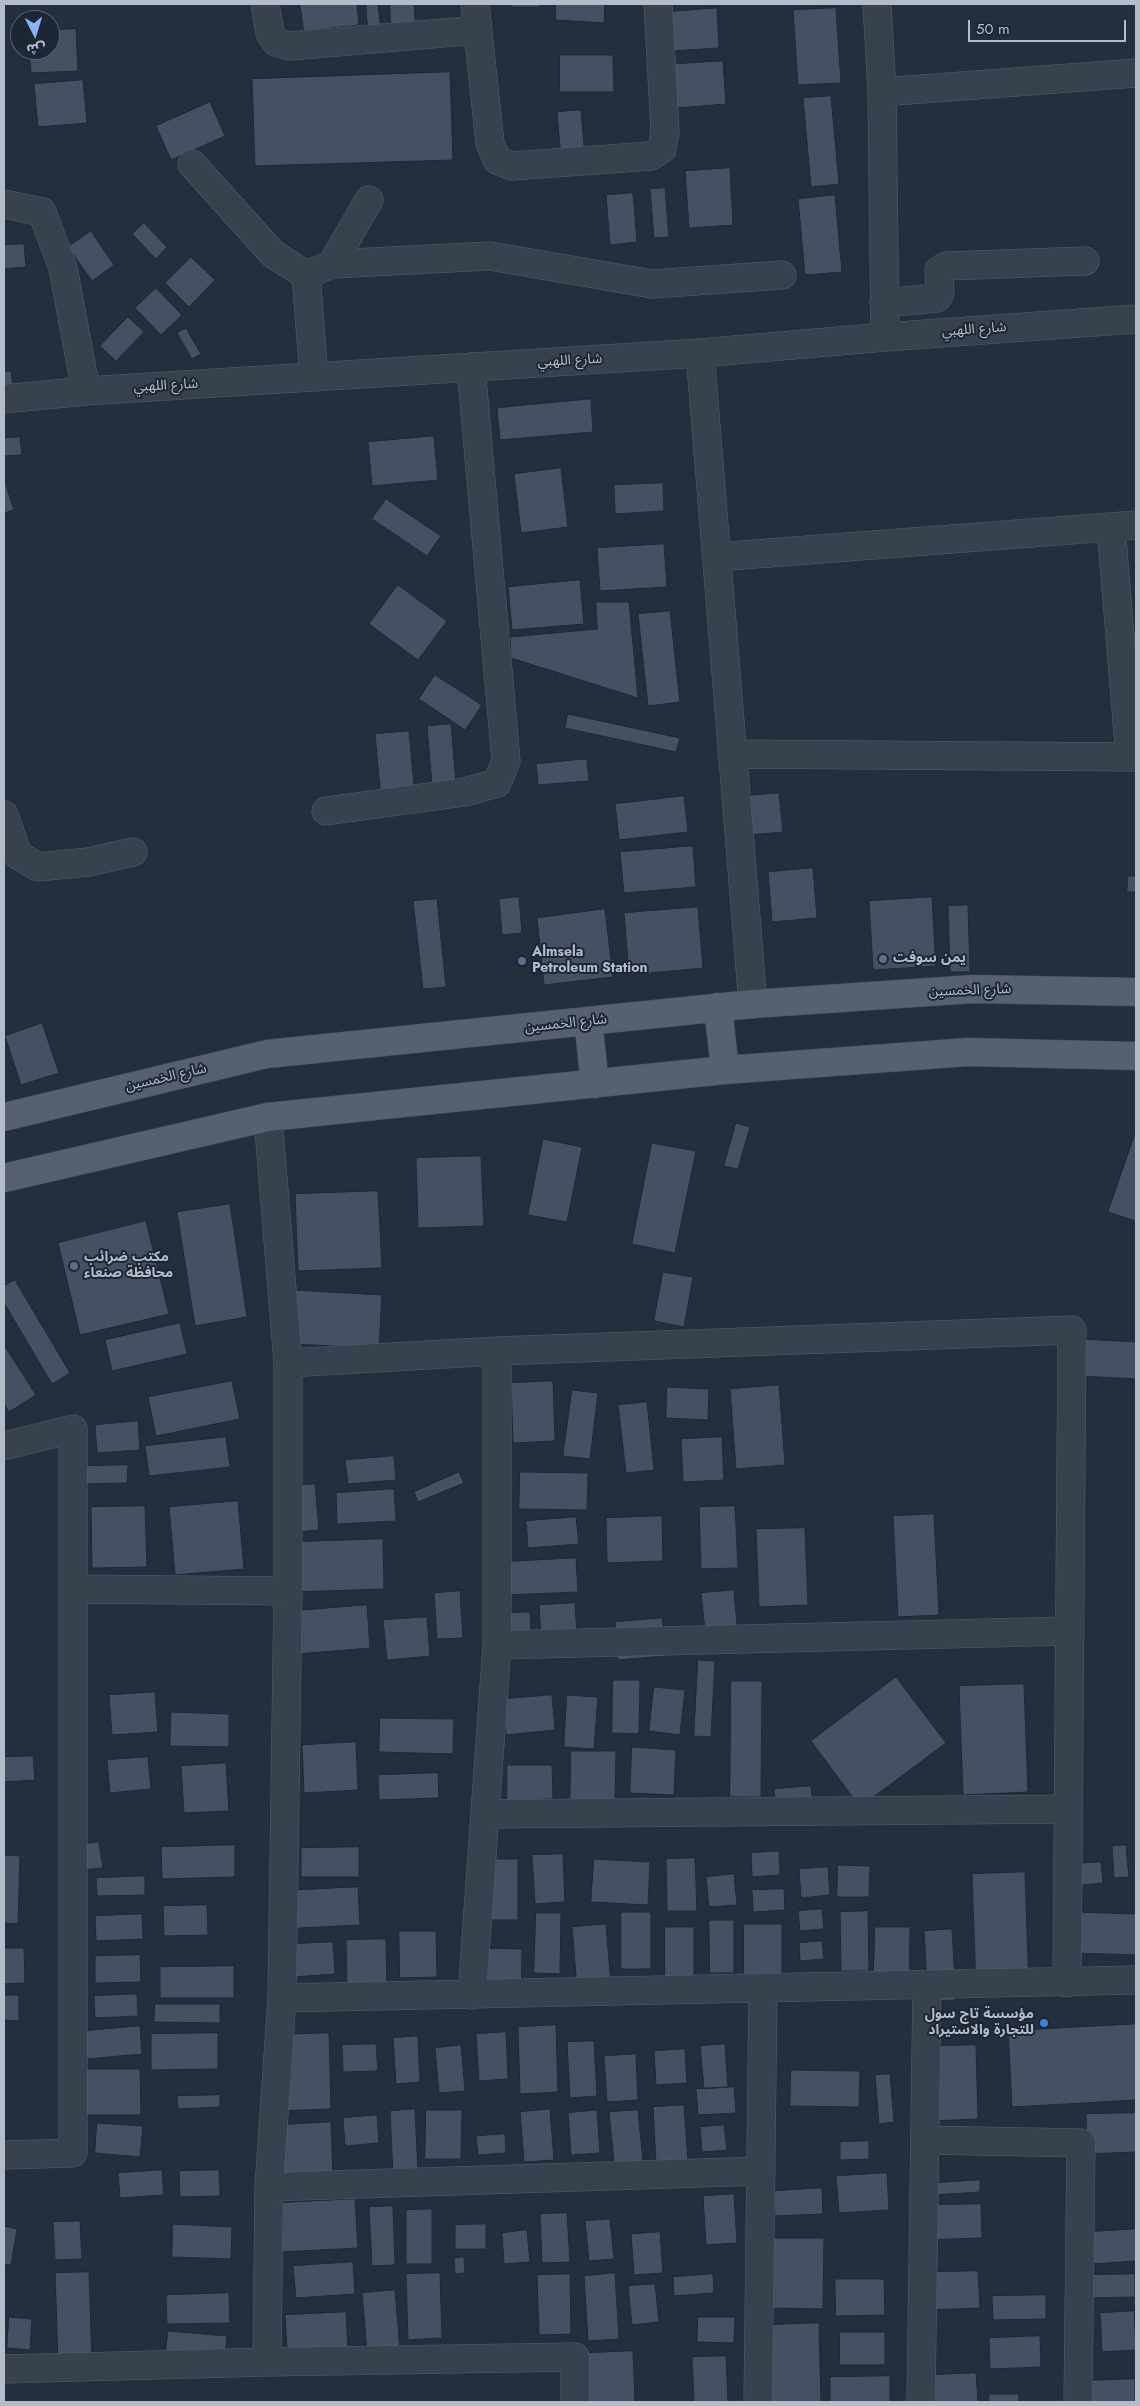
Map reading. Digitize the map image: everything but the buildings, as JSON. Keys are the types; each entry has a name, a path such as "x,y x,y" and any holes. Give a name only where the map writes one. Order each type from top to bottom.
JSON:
{"main road":[{"name":"شارع الخمسين","path":"4,1116 268,1054 753,1004 974,989 1136,992"},
{"path":"718,1007 725,1070"},
{"path":"588,1022 595,1084"},
{"path":"4,1178 268,1117 725,1070 968,1052 1136,1056"}],"street":[{"path":"265,4 270,33 276,42 290,46 477,17 490,143 497,160 512,166 651,156 662,149 665,131 658,4"},
{"path":"877,4 882,92 885,336"},
{"path":"882,92 1136,73"},
{"path":"192,164 273,254 306,275"},
{"path":"332,264 369,200"},
{"path":"4,204 42,212 63,268 86,391"},
{"path":"306,275 332,264 490,256 652,284 782,275"},
{"path":"884,303 937,298 940,292 940,270 946,266 1085,261"},
{"path":"306,275 314,377"},
{"name":"شارع اللهبي","path":"4,399 86,391 700,353 885,336 1136,319"},
{"path":"700,353 753,1004"},
{"path":"326,811 465,792 497,782 506,761 471,367"},
{"path":"716,557 1124,526 1133,757 732,754"},
{"path":"4,815 18,855 38,867 88,862 133,852"},
{"path":"267,2362 269,2187 282,1998 288,1591 288,1363 268,1117"},
{"path":"288,1363 497,1351 1072,1330 1067,1983"},
{"path":"472,1995 498,1645 497,1351"},
{"path":"4,1446 73,1429 73,2153 4,2155"},
{"path":"73,1589 288,1591"},
{"path":"498,1645 1070,1631"},
{"path":"486,1814 1068,1809"},
{"path":"282,1998 1067,1983 1136,1980"},
{"path":"921,2402 927,1985"},
{"path":"758,2402 763,1989"},
{"path":"925,2140 1081,2143 1078,2402"},
{"path":"269,2187 761,2171"},
{"path":"4,2369 575,2357 575,2402"}],"place":[{"name":"يمن سوفت","path":"883,959"},
{"name":"Almsela Petroleum Station","path":"522,961"},
{"name":"مكتب ضرائب محافظة صنعاء","path":"74,1266"},
{"name":"مؤسسة تاج سول للتجارة والاستيراد","path":"1044,2023"}]}
